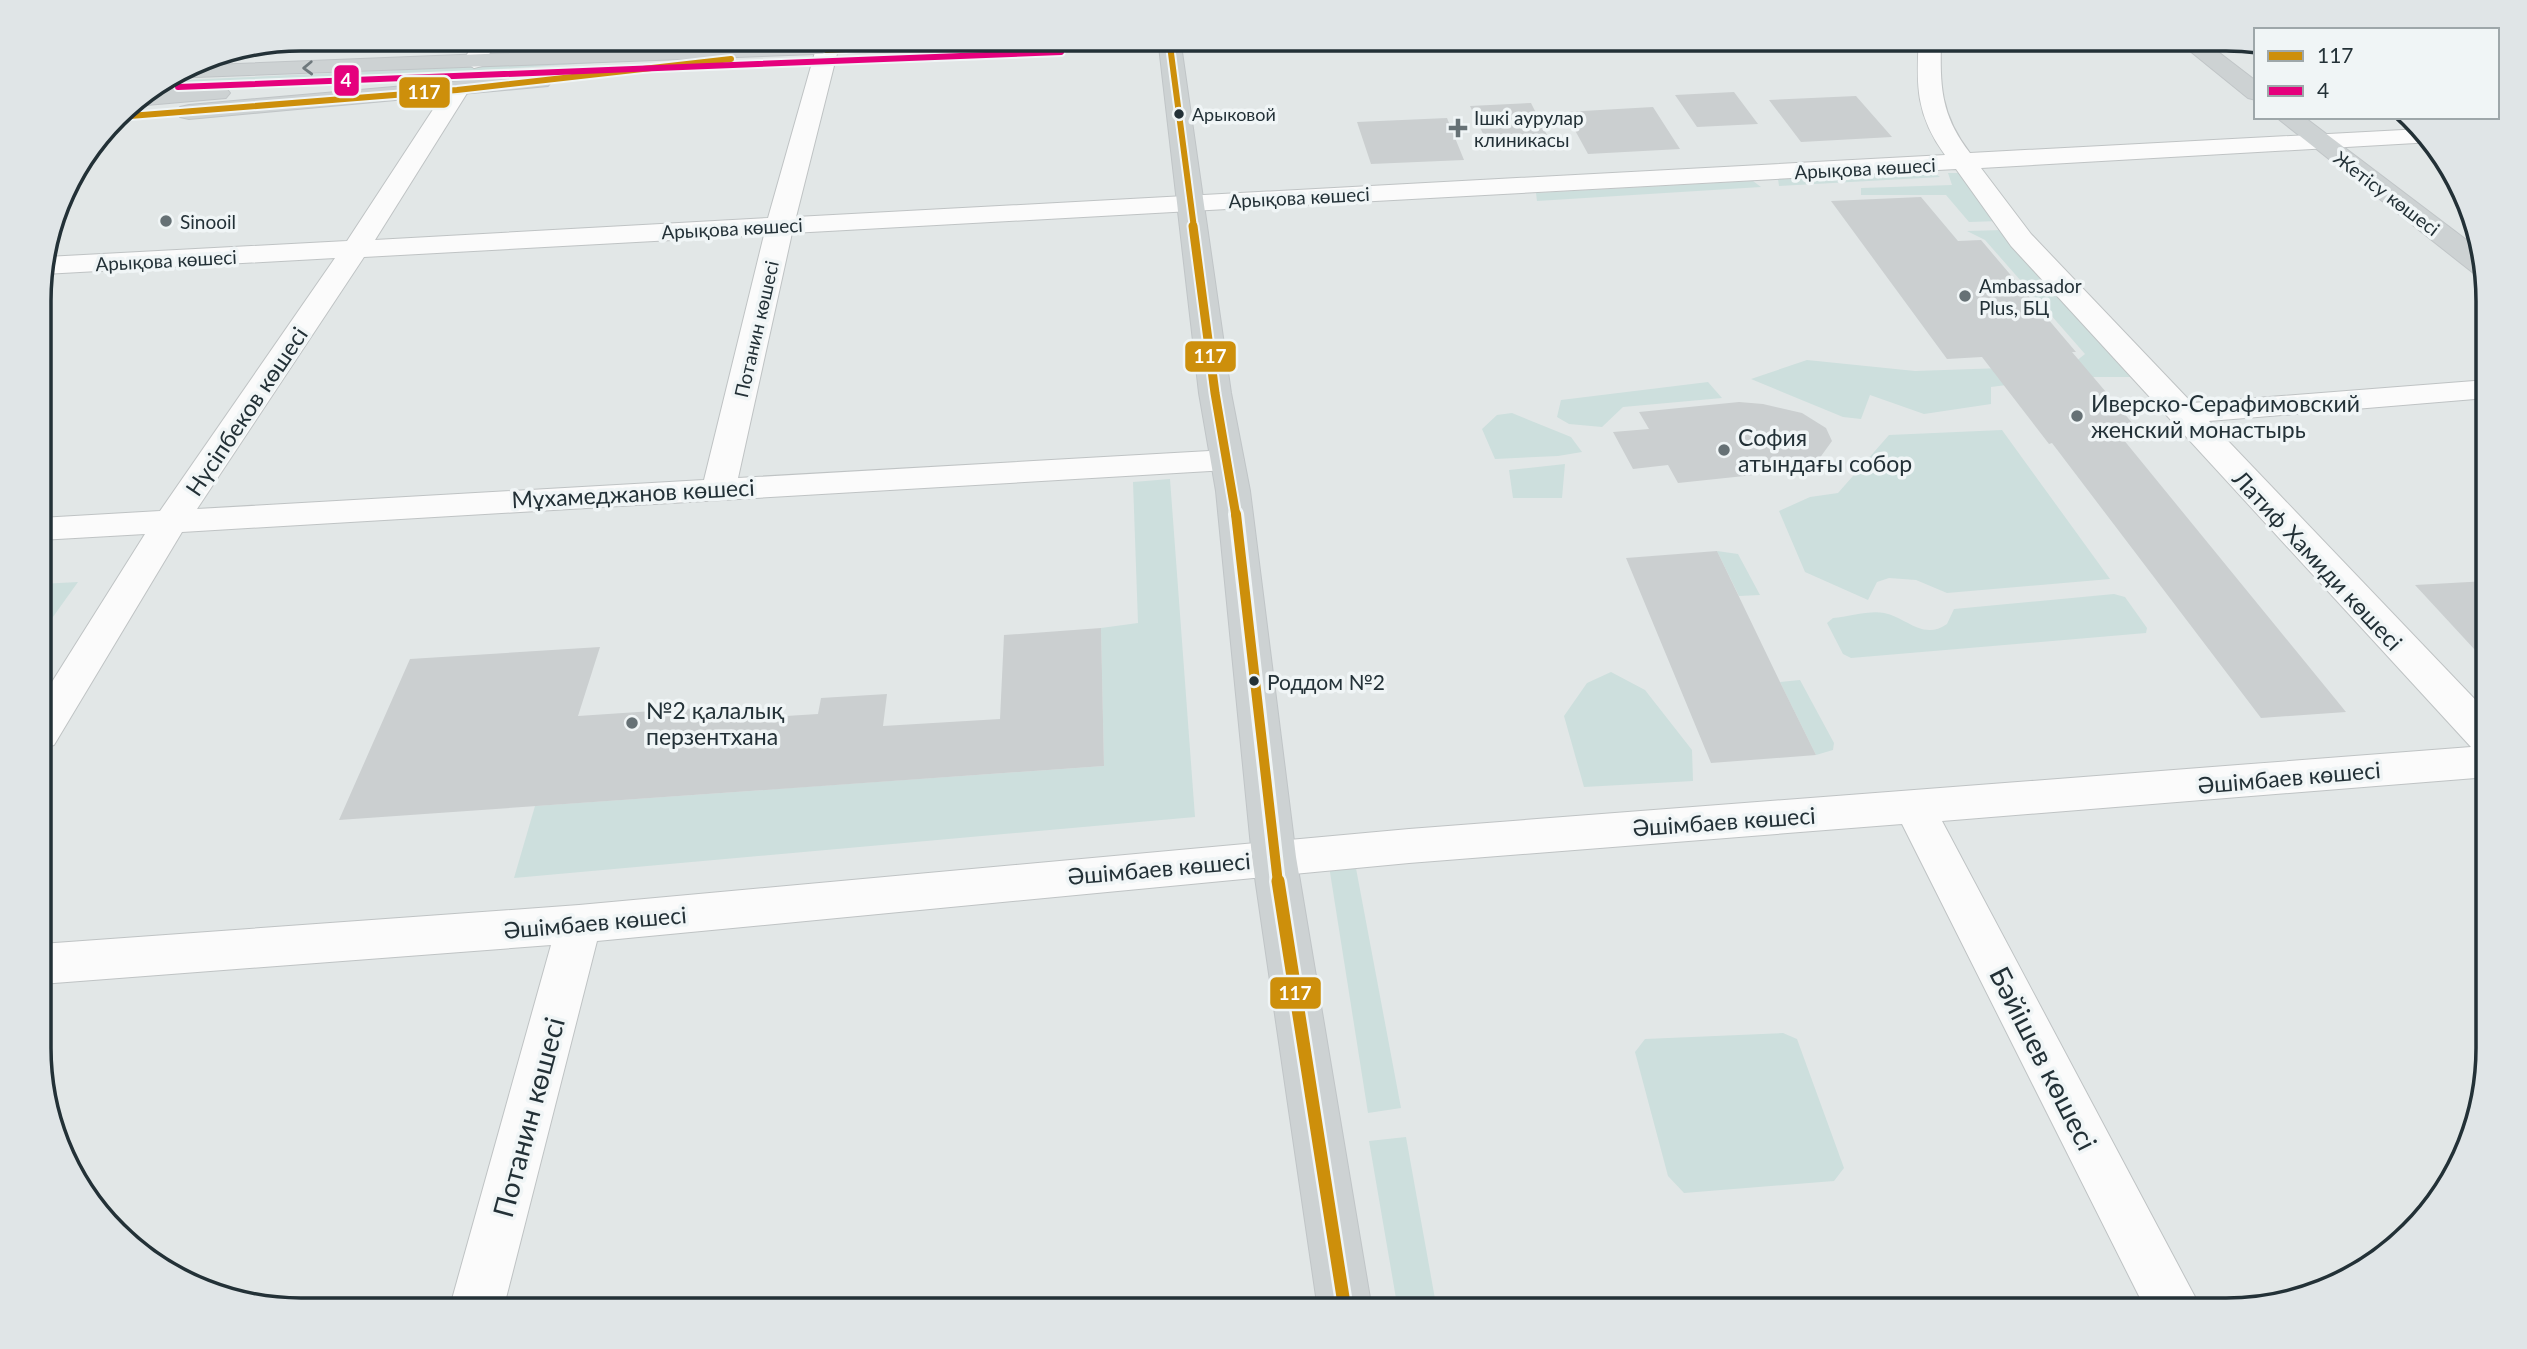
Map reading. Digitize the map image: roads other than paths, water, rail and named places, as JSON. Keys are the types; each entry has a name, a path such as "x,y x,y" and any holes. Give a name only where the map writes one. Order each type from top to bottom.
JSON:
{"main road":[{"path":"200,72 682,51"},
{"path":"133,116 457,90 783,51"},
{"path":"1170,51 1227,460 1275,857 1343,1298"},
{"path":"2202,51 2254,91"},
{"path":"155,98 732,59"},
{"name":"Жетісу көшесі","path":"2290,119 2472,258"}],"street":[{"path":"474,61 480,51"},
{"name":"Потанин көшесі","path":"719,488 780,225 826,51"},
{"name":"Латиф Хамиди көшесі","path":"1929,51 1928,89 1940,131 2021,240 2476,726"},
{"name":"Нүсіпбеков көшесі","path":"51,716 171,521 354,251 457,90"},
{"name":"Арықова көшесі","path":"53,266 2415,137"},
{"path":"2181,414 2476,390"},
{"name":"Мұхамеджанов көшесі","path":"51,528 1227,460"},
{"name":"Әшімбаев көшесі","path":"51,963 579,924 1275,857 2476,762"},
{"name":"Бәйішев көшесі","path":"1914,807 2169,1298"},
{"name":"Потанин көшесі","path":"480,1298 579,924"}],"place":[{"name":"Арыковой","path":"1179,114"},
{"name":"Ішкі аурулар клиникасы","path":"1458,128"},
{"name":"Sinooil","path":"166,221"},
{"name":"Ambassador Plus, БЦ","path":"1965,296"},
{"name":"Иверско-Серафимовский женский монастырь","path":"2077,416"},
{"name":"София атындағы собор","path":"1724,450"},
{"name":"Роддом №2","path":"1254,681"},
{"name":"№2 қалалық перзентхана","path":"632,723"}]}
